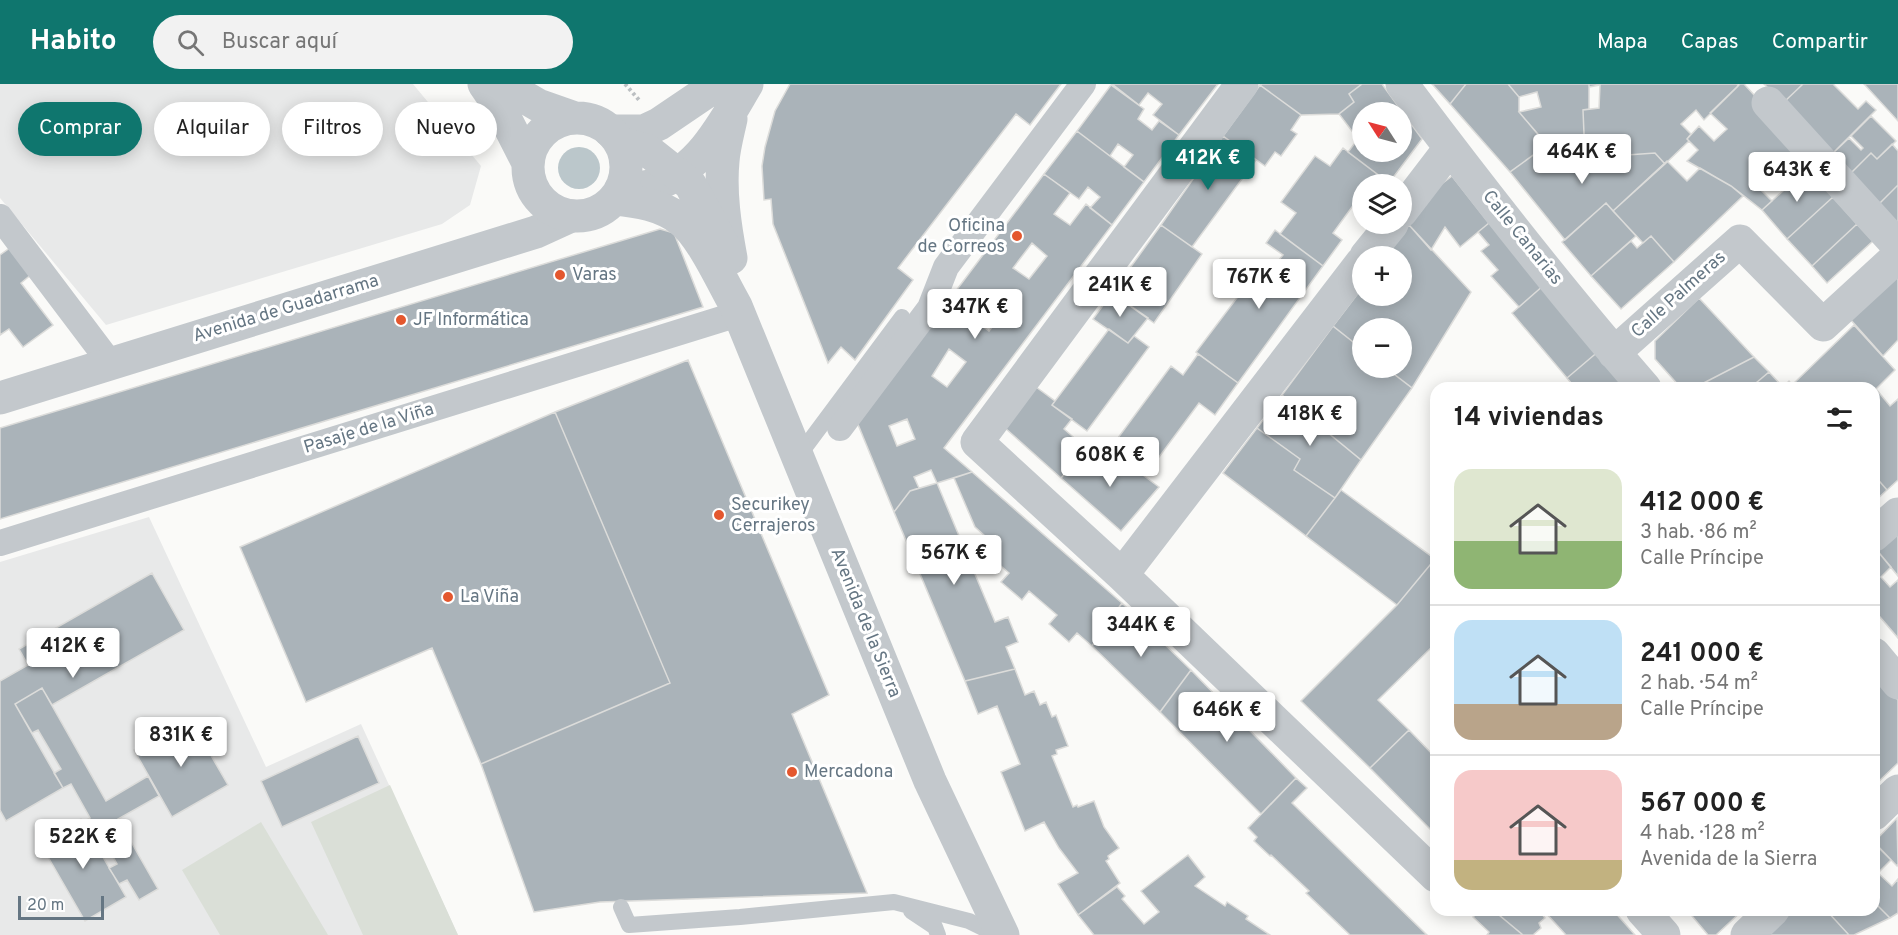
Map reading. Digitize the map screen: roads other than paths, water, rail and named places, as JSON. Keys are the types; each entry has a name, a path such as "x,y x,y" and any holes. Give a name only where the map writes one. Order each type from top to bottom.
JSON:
{"street":[{"path":"484,84 500,106 528,163"},
{"path":"502,84 538,105 575,118 594,121 615,136 626,157 626,175 618,194 601,210 586,216 571,216 554,211 542,202 529,177 528,163 534,144 545,130 556,123 575,118"},
{"path":"840,428 930,308 946,267 1083,84"},
{"path":"1242,84 977,442 1122,575 1430,870"},
{"name":"Calle Canarias","path":"1402,84 1450,148 1640,382"},
{"path":"615,136 644,131 732,92"},
{"path":"618,194 646,187 679,173 719,133 732,92"},
{"name":"Avenida de la Sierra","path":"732,92 723,160 723,185 726,228 737,310"},
{"path":"1768,103 1898,246"},
{"name":"Avenida de la Sierra","path":"615,136 647,150 679,173 690,184 731,260"},
{"path":"1412,198 1450,148"},
{"name":"Avenida de la Sierra","path":"618,194 641,201 682,221 698,240 737,310 930,781 1004,935"},
{"name":"Avenida de Guadarrama","path":"0,398 536,231 571,216"},
{"path":"0,217 111,364"},
{"path":"1374,246 1384,234"},
{"name":"Calle Palmeras","path":"1614,353 1740,241 1823,325 1898,256"},
{"path":"1122,575 1352,275"},
{"name":"Pasaje de la Viña","path":"0,543 737,310"},
{"path":"1880,529 1898,514"},
{"path":"1880,661 1898,683"},
{"path":"1880,808 1898,791"},
{"path":"1647,916 1664,935"},
{"path":"1747,935 1767,916"}],"lane":[{"path":"797,458 902,317"},
{"path":"898,903 935,927 938,935"},
{"path":"621,907 629,925 898,903 969,921 997,935"}],"place":[{"name":"Oficina de Correos","path":"1017,236"},
{"name":"Varas","path":"560,275"},
{"name":"JF Informática","path":"401,320"},
{"name":"Securikey Cerrajeros","path":"719,515"},
{"name":"La Viña","path":"448,597"},
{"name":"Mercadona","path":"792,772"}]}
